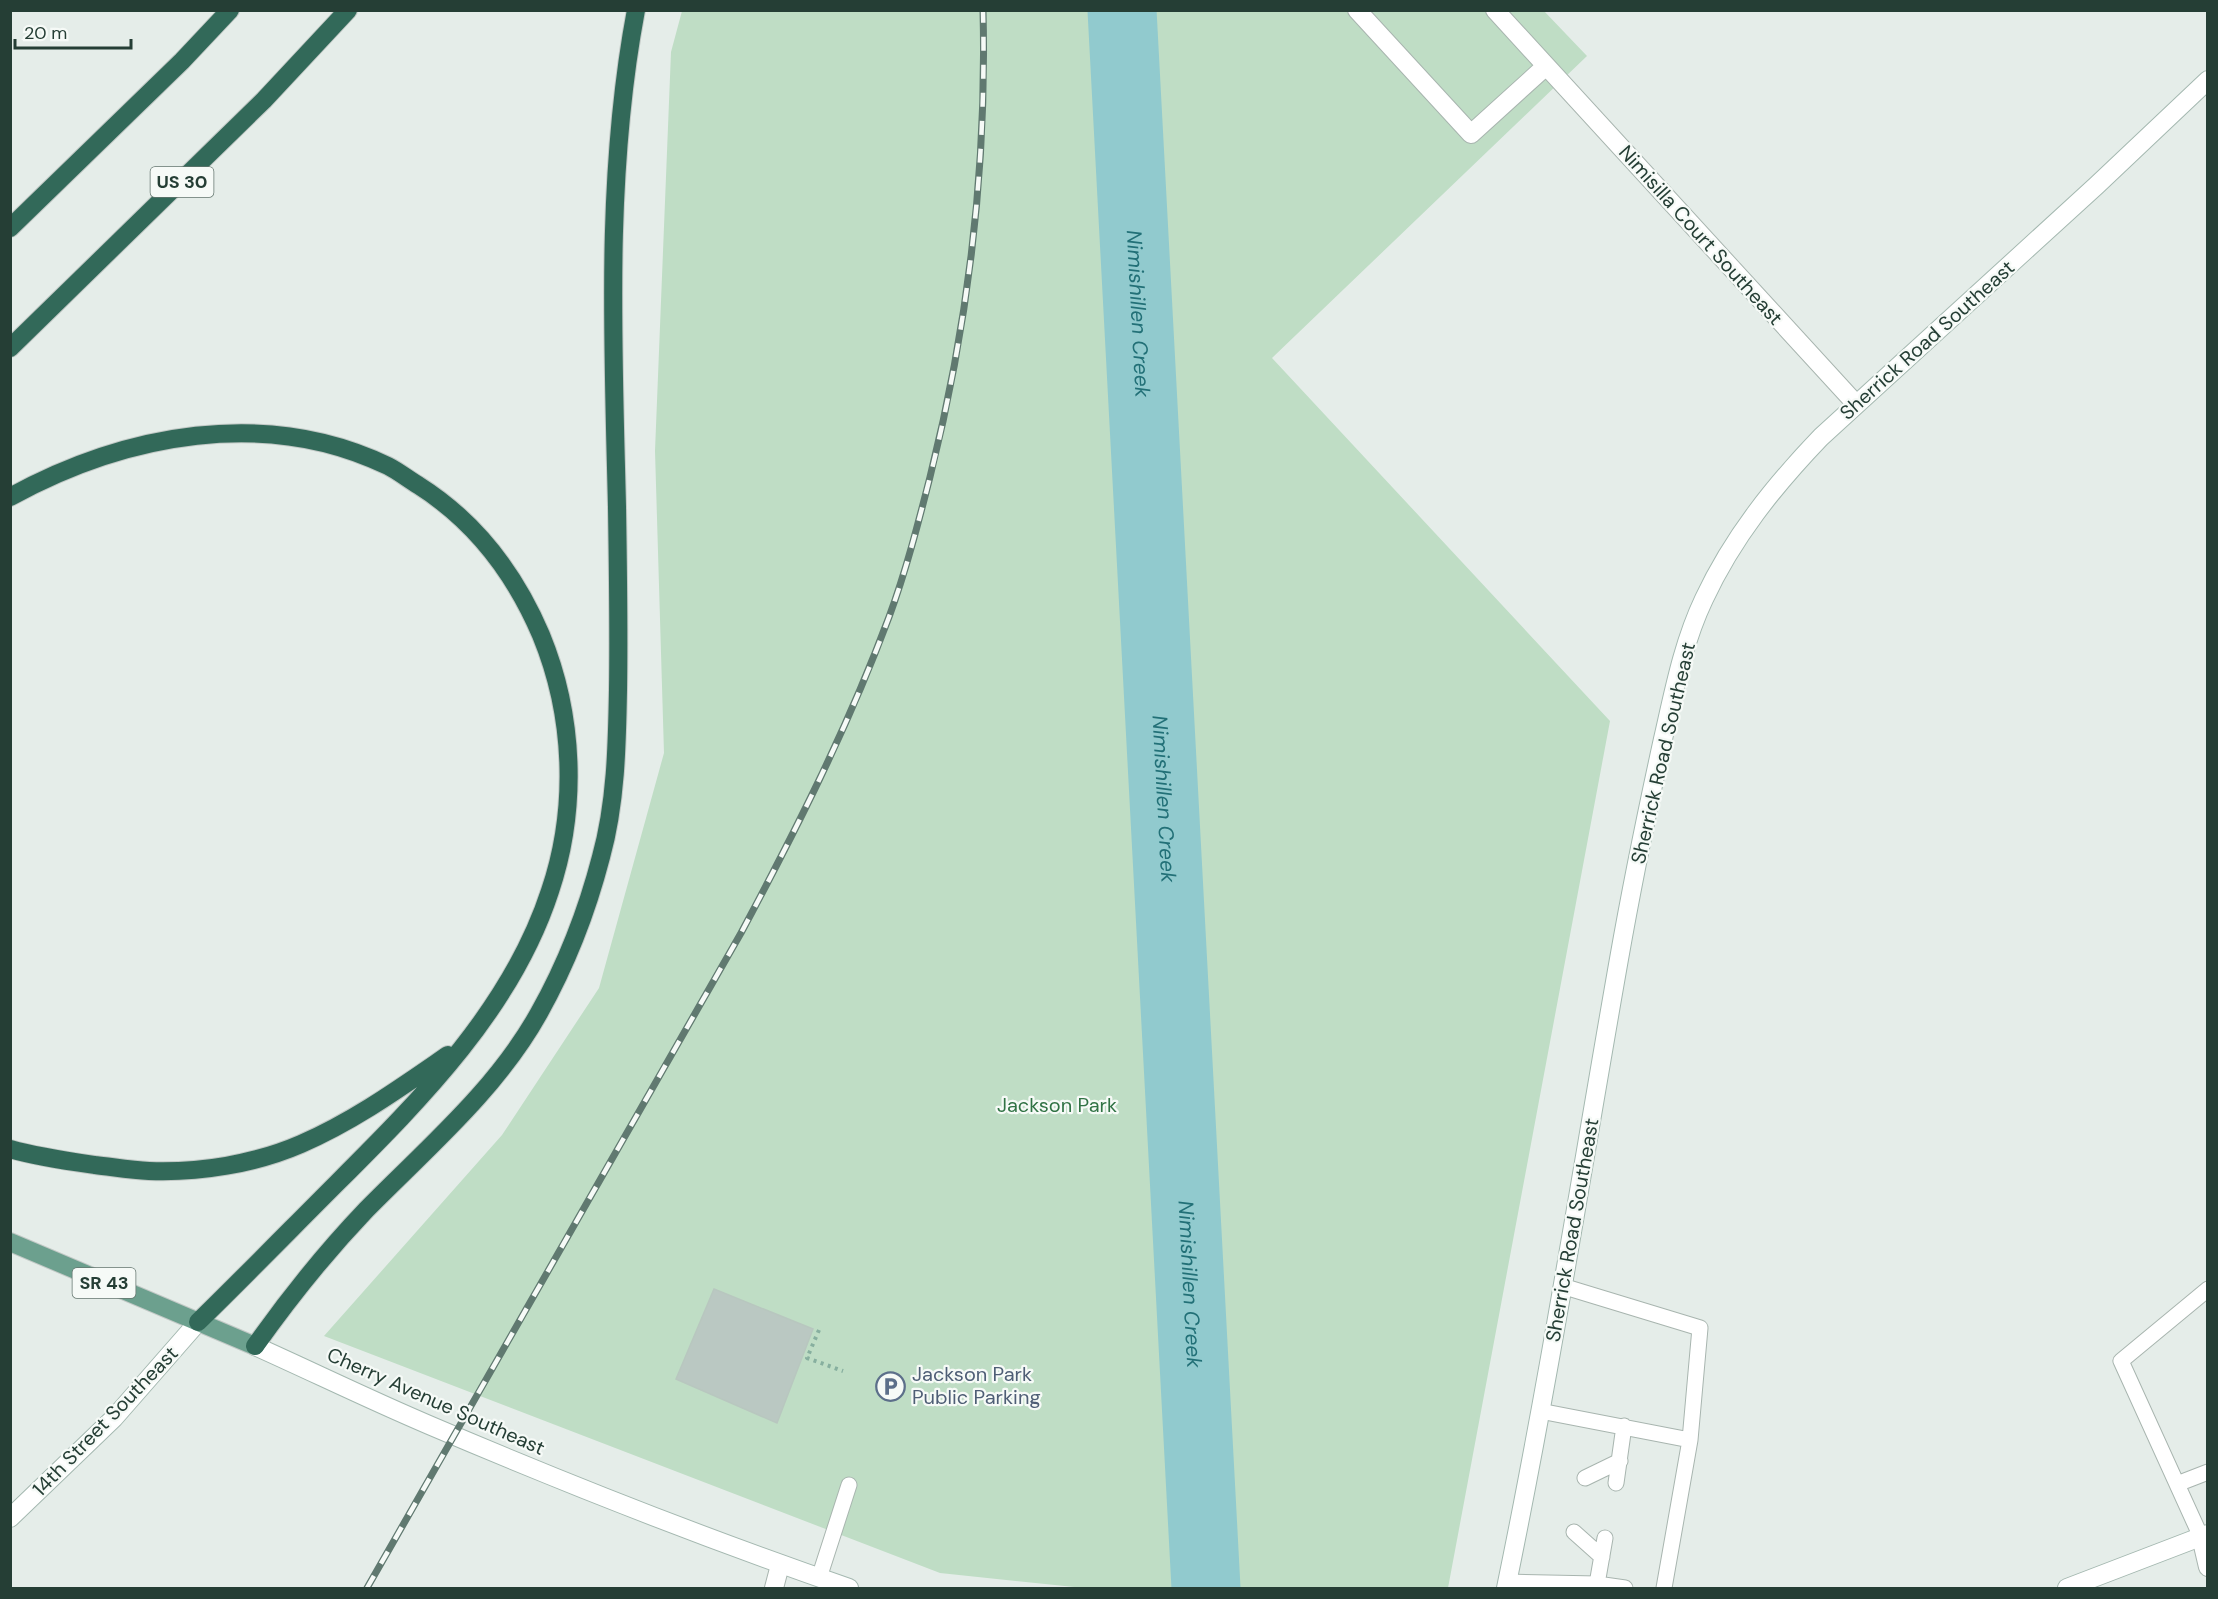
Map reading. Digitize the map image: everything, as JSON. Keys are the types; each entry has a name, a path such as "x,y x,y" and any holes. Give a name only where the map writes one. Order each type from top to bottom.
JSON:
{"highway":[{"path":"10,228 182,61 230,10"},
{"name":"US 30","path":"10,348 264,100 348,10"},
{"path":"255,1346 319,1260 468,1108 505,1064 538,1016 564,964 576,938 602,855 612,797 618,740 619,623 613,331 614,215 620,128 636,10"},
{"path":"10,498 78,464 135,446 164,439 221,433 279,434 335,445 389,466 438,497 460,516 499,558 530,608 552,661 565,717 569,775 565,833 551,889 517,968 486,1017 451,1063 393,1128 198,1322"},
{"path":"10,1149 63,1161 150,1171 209,1169 239,1163 299,1145 340,1125 390,1096 465,1044"}],"main road":[{"name":"Cherry Avenue Southeast","path":"10,1242 255,1346"}],"street":[{"path":"1358,10 1471,134 1546,66"},
{"name":"Nimisilla Court Southeast","path":"1495,10 1856,404"},
{"name":"Sherrick Road Southeast","path":"1506,1585 1528,1478 1640,842 1682,655 1703,601 1723,562 1782,477 1856,404 2097,185 2208,80"},
{"name":"14th Street Southeast","path":"10,1518 114,1418 198,1322"},
{"name":"Cherry Avenue Southeast","path":"255,1346 484,1448 780,1564 849,1588"},
{"path":"2067,1588 2204,1536 2208,1567"},
{"path":"774,1588 780,1564"}],"lane":[{"path":"1562,1286 1700,1328 1690,1440 1664,1588"},
{"path":"2204,1536 2177,1484 2121,1361 2208,1289"},
{"path":"1540,1411 1690,1440"},
{"path":"1616,1483 1624,1426"},
{"path":"1585,1478 1620,1461"},
{"path":"2177,1484 2208,1472"},
{"path":"819,1578 849,1485"},
{"path":"1574,1532 1602,1557"},
{"path":"1597,1584 1605,1538"},
{"path":"1506,1585 1597,1584 1625,1588"}],"path":[{"path":"819,1330 807,1358 843,1371"}],"green space":[{"name":"Jackson Park","path":"682,11 1544,11 1587,56 1272,358 1610,721 1448,1588 1084,1588 940,1573 324,1336 502,1135 599,988 664,753 655,451 671,52"}],"building":[{"path":"714,1289 813,1329 777,1423 676,1379"}],"waterway":[{"name":"Nimishillen Creek","path":"1122,10 1206,1588"}],"railway":[{"path":"367,1588 741,933 820,778 873,658 895,600 930,477 965,304 982,128 983,10"}],"place":[{"name":"Jackson Park Public Parking","path":"891,1386"}]}
